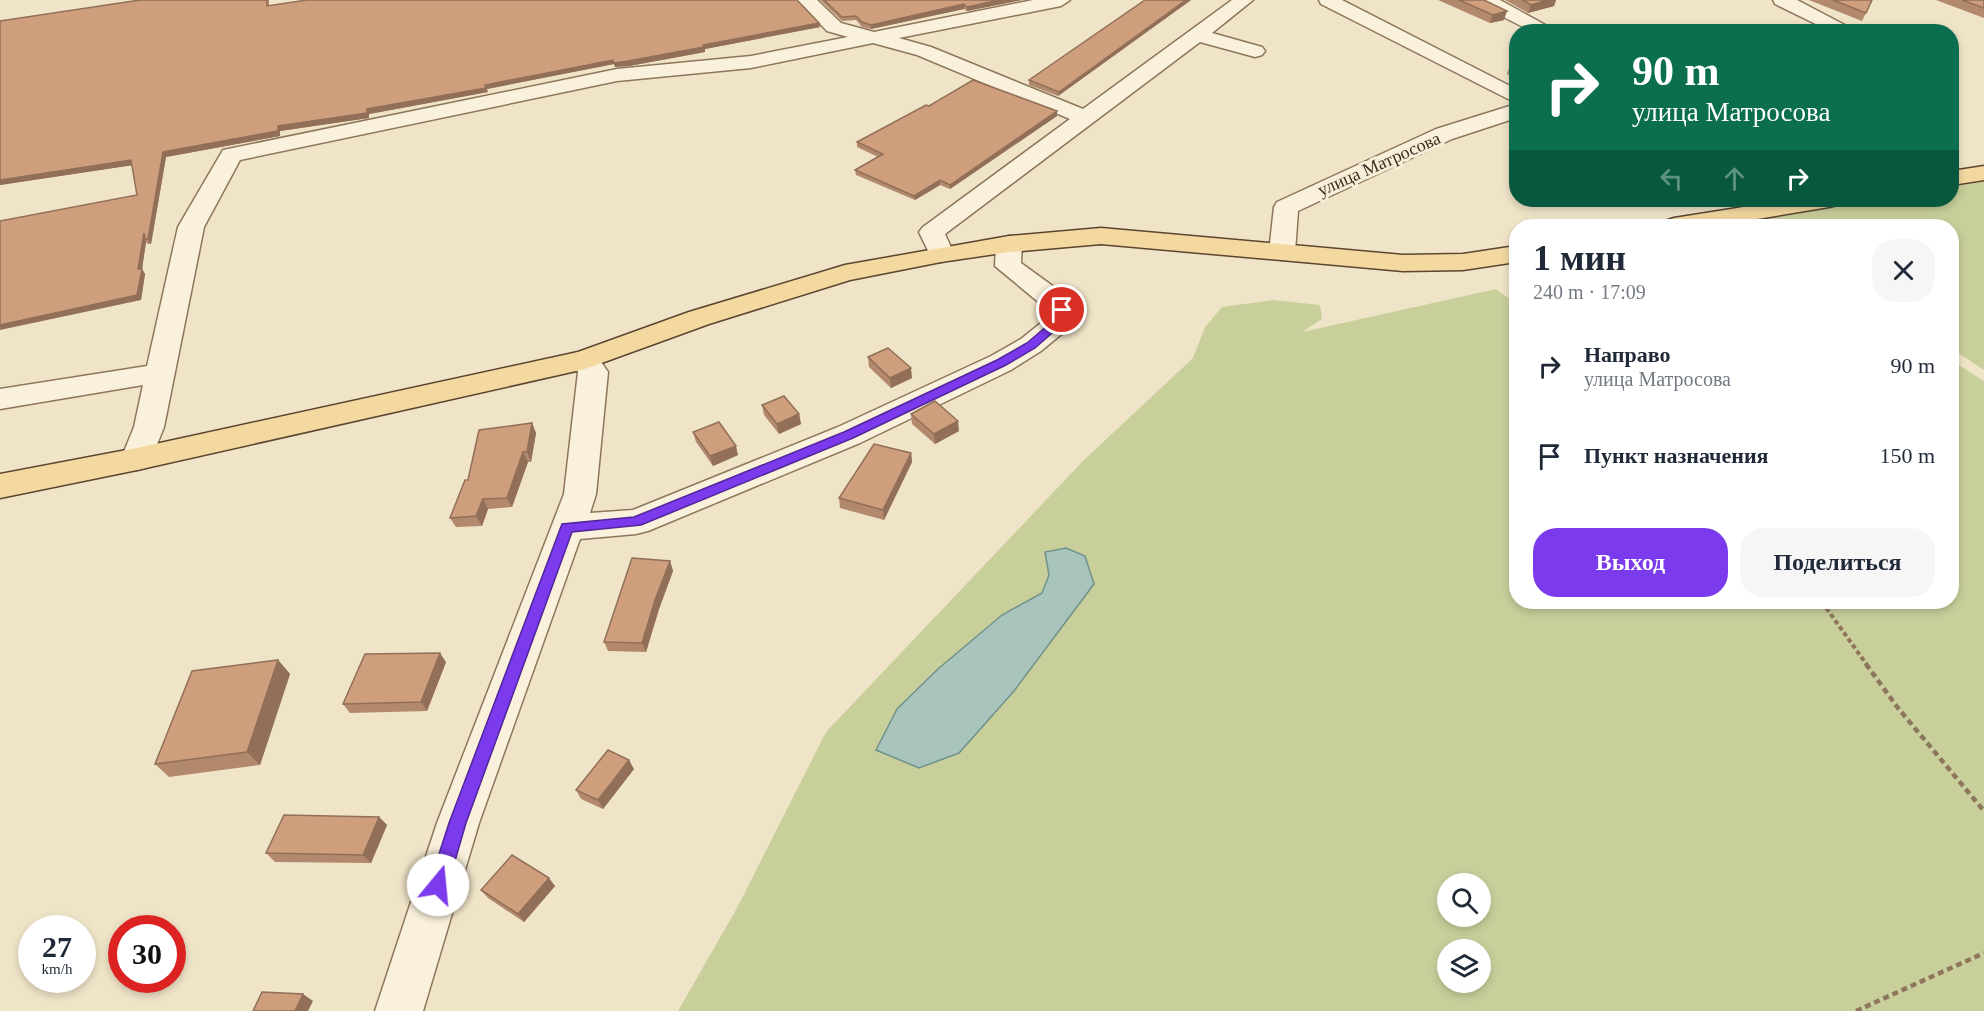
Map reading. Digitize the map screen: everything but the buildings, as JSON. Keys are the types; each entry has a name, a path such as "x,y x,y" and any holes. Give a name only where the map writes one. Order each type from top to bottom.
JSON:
{"main road":[{"path":"1959,177 1984,172"},
{"path":"1716,219 1787,207"},
{"path":"0,486 137,459 585,360 699,318 844,273 942,254 1009,244 1101,236 1403,263 1464,262 1509,255"}],"street":[{"path":"806,0 834,27 924,51 1086,118"},
{"path":"137,459 149,427 191,227 231,155 617,75 751,62 1061,0"},
{"path":"942,254 932,232 1086,118 1158,75 1198,34 1244,0"},
{"path":"1328,0 1509,94"},
{"path":"1485,0 1533,24"},
{"path":"1782,0 1832,24"},
{"path":"1198,34 1255,51"},
{"name":"улица Матросова","path":"1282,252 1286,207 1444,134 1509,113"},
{"path":"567,527 636,522 849,435 1001,363 1031,345 1060,321 1062,310 1008,266 1009,244"},
{"path":"399,1011 458,823 580,494 593,372 585,360"},
{"path":"0,399 160,374"}],"path":[{"path":"1827,609 1898,708 1984,811"},
{"path":"1856,1011 1984,953"}],"green space":[{"path":"1984,181 1984,370 1959,354 1959,219 1766,219 1836,207 1959,207 1959,186"},
{"path":"1496,289 1509,299 1509,609 1959,609 1959,365 1984,381 1984,1011 678,1011 737,908 826,732 1083,461 1193,358 1205,327 1222,307 1273,300 1320,305 1322,319 1302,332","holes":["1085,556 1094,584 1014,691 986,722 897,709 938,669 1002,615 1042,593 1049,575"]}],"water":[{"path":"1066,548 1085,556 1094,584 1014,691 959,753 919,768 876,750 897,709 938,669 1002,615 1042,593 1049,575 1045,552"}],"route":[{"path":"438,885 458,823 567,527 636,522 849,435 1001,363 1048,332 1060,321 1062,310"}]}
